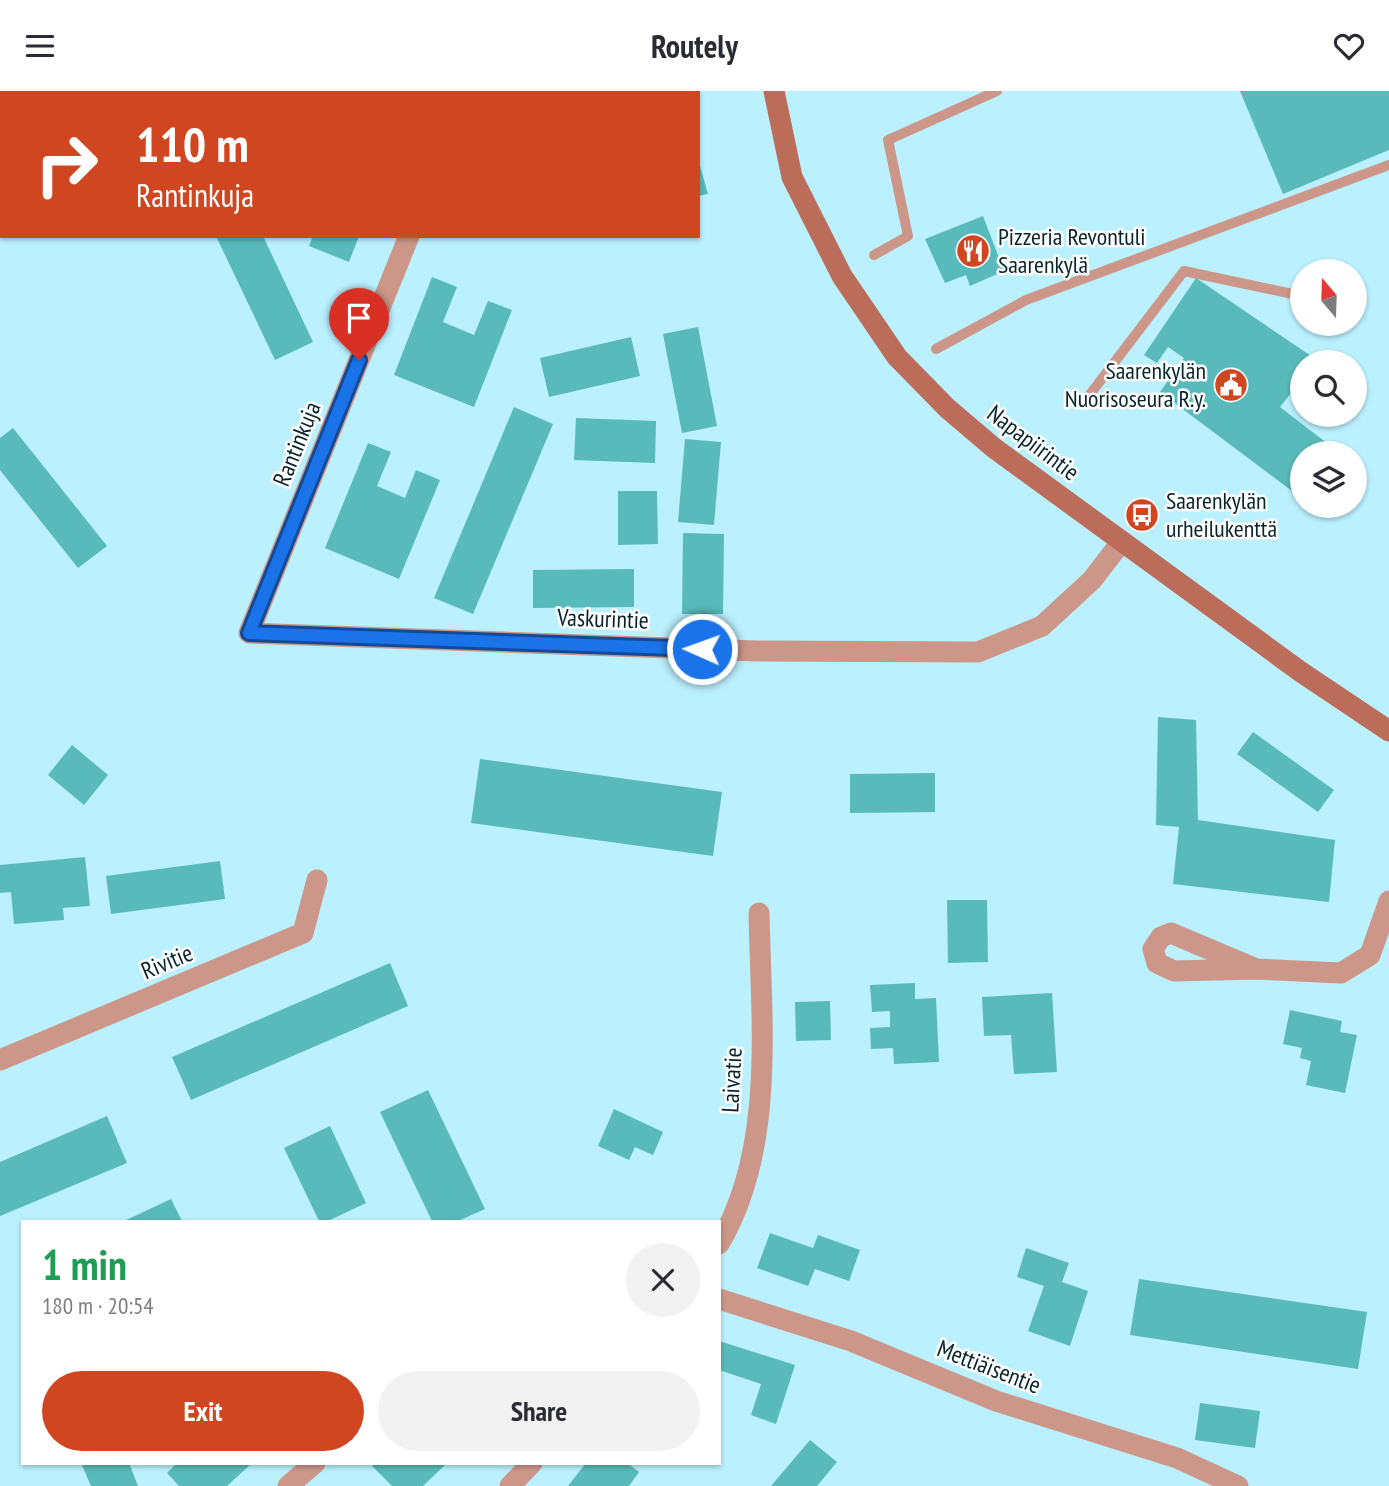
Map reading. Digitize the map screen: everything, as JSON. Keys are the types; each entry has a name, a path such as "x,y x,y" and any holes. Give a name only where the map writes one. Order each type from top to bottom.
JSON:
{"main road":[{"name":"Napapiirintie","path":"774,91 792,177 842,276 897,357 947,408 994,448 1301,672 1389,731"}],"street":[{"name":"Rantinkuja","path":"249,633 409,238"},
{"name":"Vaskurintie","path":"249,633 757,651 978,652 1042,626 1093,580 1122,541"},
{"name":"Rivitie","path":"0,1060 303,933 317,880"},
{"path":"1256,969 1341,974 1370,955 1389,901"},
{"name":"Laivatie","path":"721,1241 737,1213 751,1163 759,1101 759,913"},
{"name":"Mettiäisentie","path":"721,1300 851,1341 996,1401 1177,1458 1238,1486"},
{"path":"288,1486 313,1465"},
{"path":"510,1486 530,1465"}],"lane":[{"path":"874,255 908,236 888,140 997,91"},
{"path":"936,349 1026,300 1389,165"},
{"path":"1088,397 1184,271 1290,293"}],"building":[{"path":"1240,91 1389,91 1389,150 1283,194"},
{"path":"700,166 708,194 700,196"},
{"path":"983,216 1004,271 970,286 966,275 945,283 925,239"},
{"path":"217,238 264,238 313,342 275,360"},
{"path":"312,238 358,238 349,262 309,246"},
{"path":"432,277 457,287 443,322 474,335 488,301 512,310 474,407 394,375"},
{"name":"Saarenkylän Nuorisoseura R.y.","path":"1196,278 1302,350 1290,350 1290,394 1280,407 1290,415 1290,427 1306,427 1324,441 1290,441 1290,490 1160,392 1184,358 1168,347 1157,363 1144,355"},
{"path":"698,327 717,426 682,433 663,334"},
{"path":"631,337 640,376 549,397 540,358"},
{"path":"514,407 553,424 473,614 434,598"},
{"path":"576,418 656,421 655,463 574,460"},
{"path":"13,428 107,546 78,568 0,470 0,438"},
{"path":"685,439 721,442 714,525 678,522"},
{"path":"368,443 391,452 377,486 405,498 416,470 440,480 399,579 325,548"},
{"path":"618,491 657,491 658,544 618,545"},
{"path":"683,533 724,534 723,614 682,614"},
{"path":"634,569 634,607 533,608 533,570"},
{"path":"1158,717 1196,720 1198,820 1335,840 1329,902 1173,884 1179,827 1156,825"},
{"path":"1253,732 1334,790 1318,812 1237,754"},
{"path":"72,745 108,775 84,805 48,775"},
{"path":"480,759 722,792 713,856 471,823"},
{"path":"935,773 935,812 850,813 850,774"},
{"path":"85,857 90,906 63,908 64,920 14,924 11,892 0,893 0,865"},
{"path":"220,861 225,899 111,914 106,876"},
{"path":"947,900 987,900 988,962 948,963"},
{"path":"390,963 408,1006 191,1100 172,1057"},
{"path":"915,983 915,999 936,998 939,1062 894,1064 893,1048 871,1049 870,1028 890,1027 890,1011 872,1012 870,985"},
{"path":"1052,993 1057,1072 1014,1074 1011,1035 984,1036 982,997"},
{"path":"830,1001 831,1040 796,1041 795,1002"},
{"path":"1290,1010 1342,1021 1340,1032 1357,1035 1345,1093 1306,1085 1311,1061 1300,1058 1302,1048 1283,1044"},
{"path":"428,1090 485,1209 460,1220 432,1220 380,1112"},
{"path":"614,1109 663,1132 653,1155 635,1147 629,1160 598,1146"},
{"path":"107,1116 127,1163 0,1216 0,1162"},
{"path":"330,1126 366,1203 330,1220 319,1220 284,1148"},
{"path":"171,1199 182,1220 126,1220"},
{"path":"770,1233 813,1248 818,1235 860,1250 849,1281 815,1269 808,1286 757,1268"},
{"path":"1026,1248 1069,1263 1062,1282 1088,1291 1070,1346 1028,1331 1044,1286 1017,1277"},
{"path":"1139,1279 1367,1312 1358,1369 1130,1335"},
{"path":"721,1342 795,1365 776,1424 751,1415 761,1384 721,1371"},
{"path":"1200,1403 1260,1411 1255,1448 1195,1440"},
{"path":"810,1440 837,1462 817,1486 771,1486"},
{"path":"82,1465 130,1465 138,1486 91,1486"},
{"path":"175,1465 250,1465 227,1486 179,1486 167,1473"},
{"path":"445,1465 423,1486 392,1486 372,1466"},
{"path":"584,1465 630,1465 639,1472 629,1486 568,1486"}],"place":[{"name":"Pizzeria Revontuli Saarenkylä","path":"973,251"},
{"name":"Saarenkylän Nuorisoseura R.y.","path":"1231,385"},
{"name":"Saarenkylän urheilukenttä","path":"1142,515"}],"route":[{"path":"359,360 249,633 702,649"}]}
